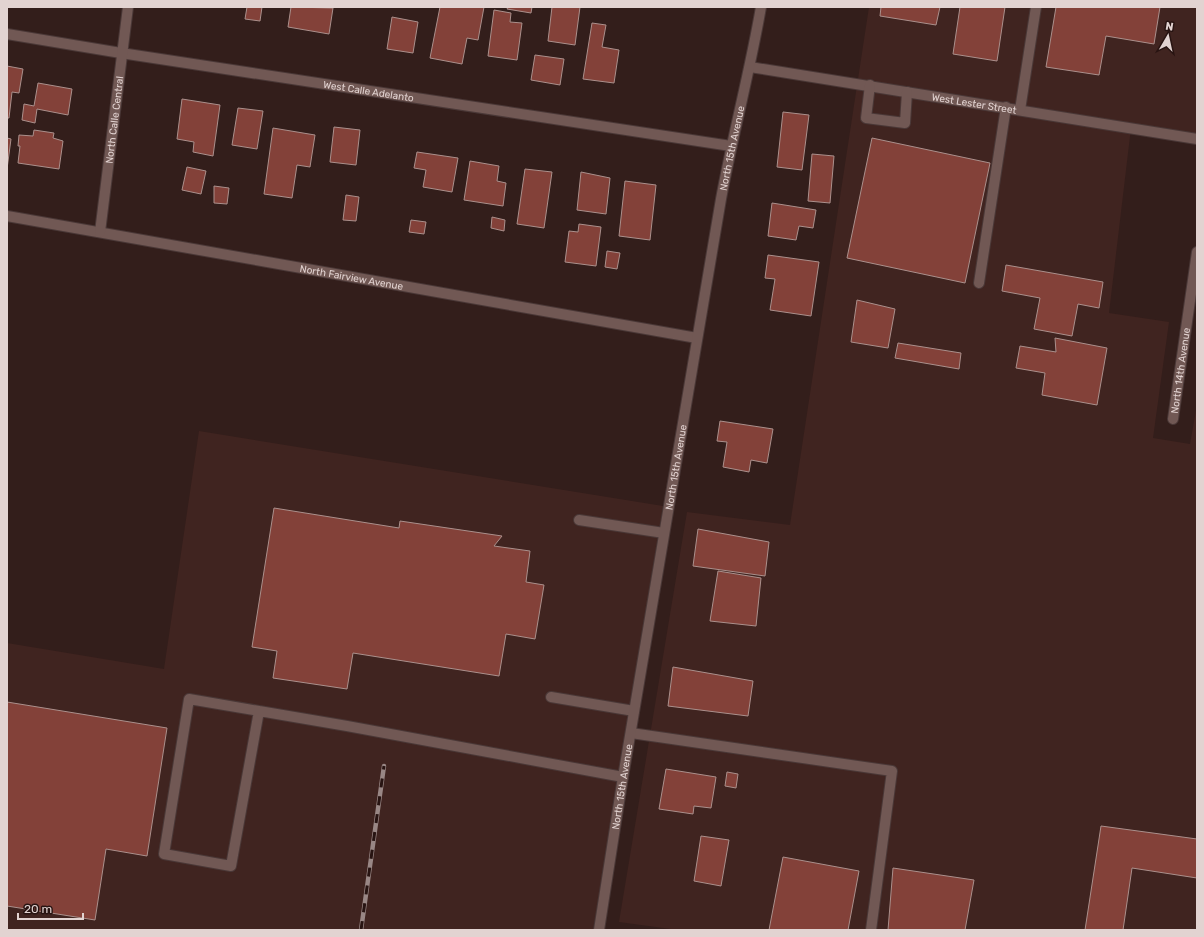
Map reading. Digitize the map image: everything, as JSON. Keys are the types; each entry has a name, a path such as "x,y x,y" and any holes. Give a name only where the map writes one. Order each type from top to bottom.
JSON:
{"street":[{"name":"North Calle Central","path":"100,232 121,53 128,7"},
{"name":"North 15th Avenue","path":"599,930 623,777 697,338 731,146 750,66 760,7"},
{"path":"1020,110 1036,7"},
{"name":"West Calle Adelanto","path":"7,34 121,53 731,146"},
{"name":"West Lester Street","path":"750,66 1197,139"},
{"path":"870,85 866,118 905,123 907,92"},
{"path":"980,283 1006,107"},
{"name":"North Fairview Avenue","path":"7,216 697,338"},
{"name":"North 14th Avenue","path":"1173,419 1197,252"},
{"path":"580,520 664,533"},
{"path":"551,697 634,711"},
{"path":"259,711 231,866 164,854 189,699 259,711 623,777"},
{"path":"631,733 892,770 871,930"}],"shaded area":[{"path":"869,7 1197,7 1197,139 1131,128 1109,313 1169,322 1153,438 1190,444 1197,405 1197,930 678,930 619,922 687,512 790,525"},
{"path":"199,431 663,506 593,930 7,930 7,643 164,669"}],"building":[{"path":"247,7 262,7 260,21 245,19"},
{"path":"291,7 333,8 329,34 288,27"},
{"path":"440,7 484,7 478,40 467,38 462,64 430,58"},
{"path":"508,7 532,7 531,13 507,9"},
{"path":"552,7 580,7 575,45 548,41"},
{"path":"881,7 940,7 936,25 880,16"},
{"path":"960,7 1005,7 997,61 953,54"},
{"path":"1056,7 1160,7 1154,44 1106,36 1099,75 1046,67"},
{"path":"494,10 511,13 510,22 522,23 517,60 488,56"},
{"path":"392,17 418,22 413,53 387,49"},
{"path":"592,23 606,25 602,47 619,50 614,83 583,79"},
{"path":"535,55 564,59 560,85 531,80"},
{"path":"7,66 23,69 19,93 12,92 9,118 7,118"},
{"path":"38,83 72,89 68,115 37,109 35,123 22,120 24,104 34,106"},
{"path":"182,99 220,105 213,156 193,152 194,142 177,139"},
{"path":"238,108 263,111 257,149 232,145"},
{"path":"783,112 809,115 802,170 777,167"},
{"path":"334,127 360,130 356,165 330,162"},
{"path":"273,128 315,135 310,167 297,165 292,198 264,194"},
{"path":"34,130 54,133 53,138 63,141 59,169 18,163 20,146 18,146 19,135 33,136"},
{"path":"7,138 11,139 7,169"},
{"path":"872,138 990,163 965,283 847,258"},
{"path":"417,152 458,158 452,192 423,187 426,170 414,168"},
{"path":"812,154 834,156 830,203 808,201"},
{"path":"470,161 499,166 497,181 506,183 503,206 464,200"},
{"path":"187,167 206,171 201,194 182,190"},
{"path":"525,169 552,172 544,228 517,224"},
{"path":"581,172 610,178 606,214 577,210"},
{"path":"625,181 656,185 650,240 619,236"},
{"path":"214,186 229,188 227,204 214,203"},
{"path":"346,195 359,197 356,221 343,220"},
{"path":"772,203 816,210 813,228 799,226 796,240 768,236"},
{"path":"492,217 505,220 504,231 491,228"},
{"path":"411,220 426,222 424,234 409,232"},
{"path":"579,224 601,227 596,266 565,262 569,231 578,232"},
{"path":"607,251 620,253 617,269 605,267"},
{"path":"768,255 819,262 811,316 770,310 775,279 765,278"},
{"path":"1006,265 1103,282 1099,308 1078,304 1072,336 1034,329 1040,298 1002,291"},
{"path":"857,300 895,309 888,348 851,342"},
{"path":"1055,338 1107,348 1097,405 1042,395 1045,373 1016,368 1020,346 1056,352"},
{"path":"898,343 961,353 959,369 895,358"},
{"path":"720,421 773,429 767,463 751,460 749,472 723,467 727,442 717,441"},
{"path":"274,508 399,528 400,521 502,536 494,546 530,551 526,582 544,585 535,639 506,634 499,676 353,653 347,689 273,678 277,651 252,647"},
{"path":"698,529 769,542 765,576 693,566"},
{"path":"718,571 761,578 756,626 710,621"},
{"path":"673,667 753,681 748,716 668,706"},
{"path":"7,702 167,728 147,856 106,849 95,920 7,906"},
{"path":"666,769 716,777 711,808 694,806 693,814 659,809"},
{"path":"727,772 738,774 736,788 725,786"},
{"path":"1101,826 1197,839 1197,878 1132,868 1123,930 1085,930"},
{"path":"701,836 729,840 721,886 694,881"},
{"path":"783,857 859,871 848,930 769,930"},
{"path":"893,868 974,880 965,930 888,930"}],"railway":[{"path":"361,930 384,766"}]}
